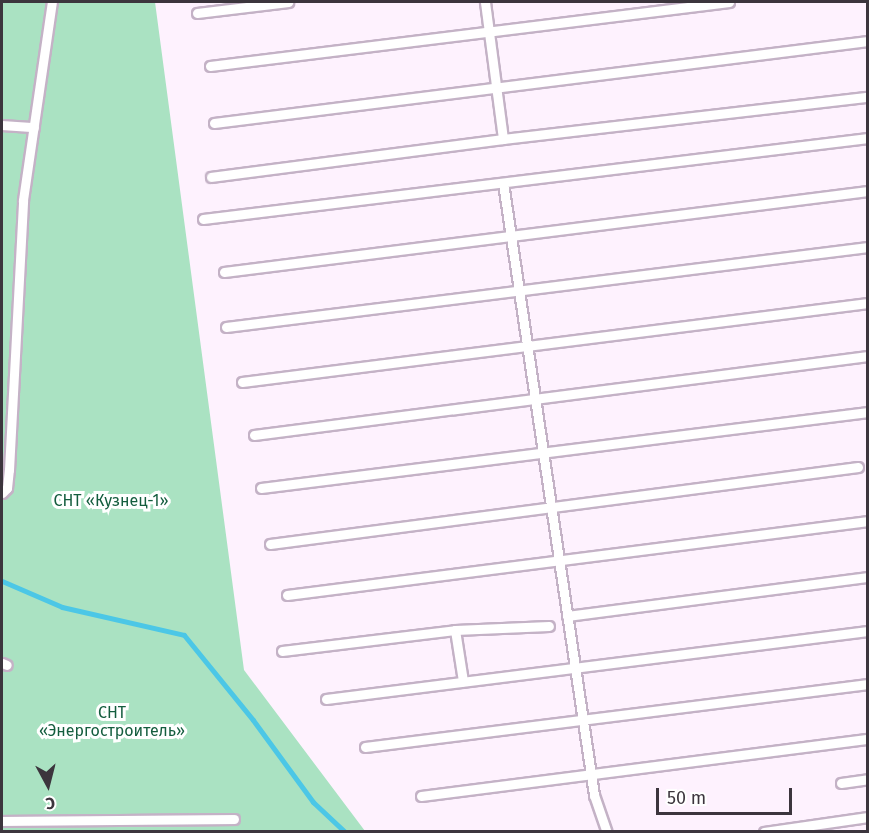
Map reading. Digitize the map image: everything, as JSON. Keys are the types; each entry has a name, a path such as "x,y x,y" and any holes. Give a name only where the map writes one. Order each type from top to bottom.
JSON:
{"lane":[{"path":"2,493 7,488 23,200 52,2"},
{"path":"197,13 288,2"},
{"path":"485,2 504,139"},
{"path":"210,66 729,2"},
{"path":"214,123 867,41"},
{"path":"211,177 504,139 867,97"},
{"path":"2,125 34,127"},
{"path":"203,219 867,138"},
{"path":"503,183 590,774 594,795 607,831"},
{"path":"224,272 867,191"},
{"path":"226,327 867,248"},
{"path":"242,382 867,303"},
{"path":"254,435 867,356"},
{"path":"261,489 867,411"},
{"path":"270,544 858,467"},
{"path":"287,595 867,521"},
{"path":"567,616 867,577"},
{"path":"282,651 455,630 549,626"},
{"path":"455,630 462,681"},
{"path":"326,699 867,631"},
{"path":"365,747 867,684"},
{"path":"420,796 867,739"},
{"path":"840,783 867,779"},
{"path":"764,831 867,817"},
{"path":"2,821 234,819"}],"green space":[{"name":"СНТ «Кузнец-1»","path":"2,2 155,2 244,670 365,831 2,832"}],"waterway":[{"path":"2,581 62,607 184,635 253,720 313,802 345,832"}],"park label":[{"name":"СНТ «Энергостроитель»","path":"112,722"}]}
